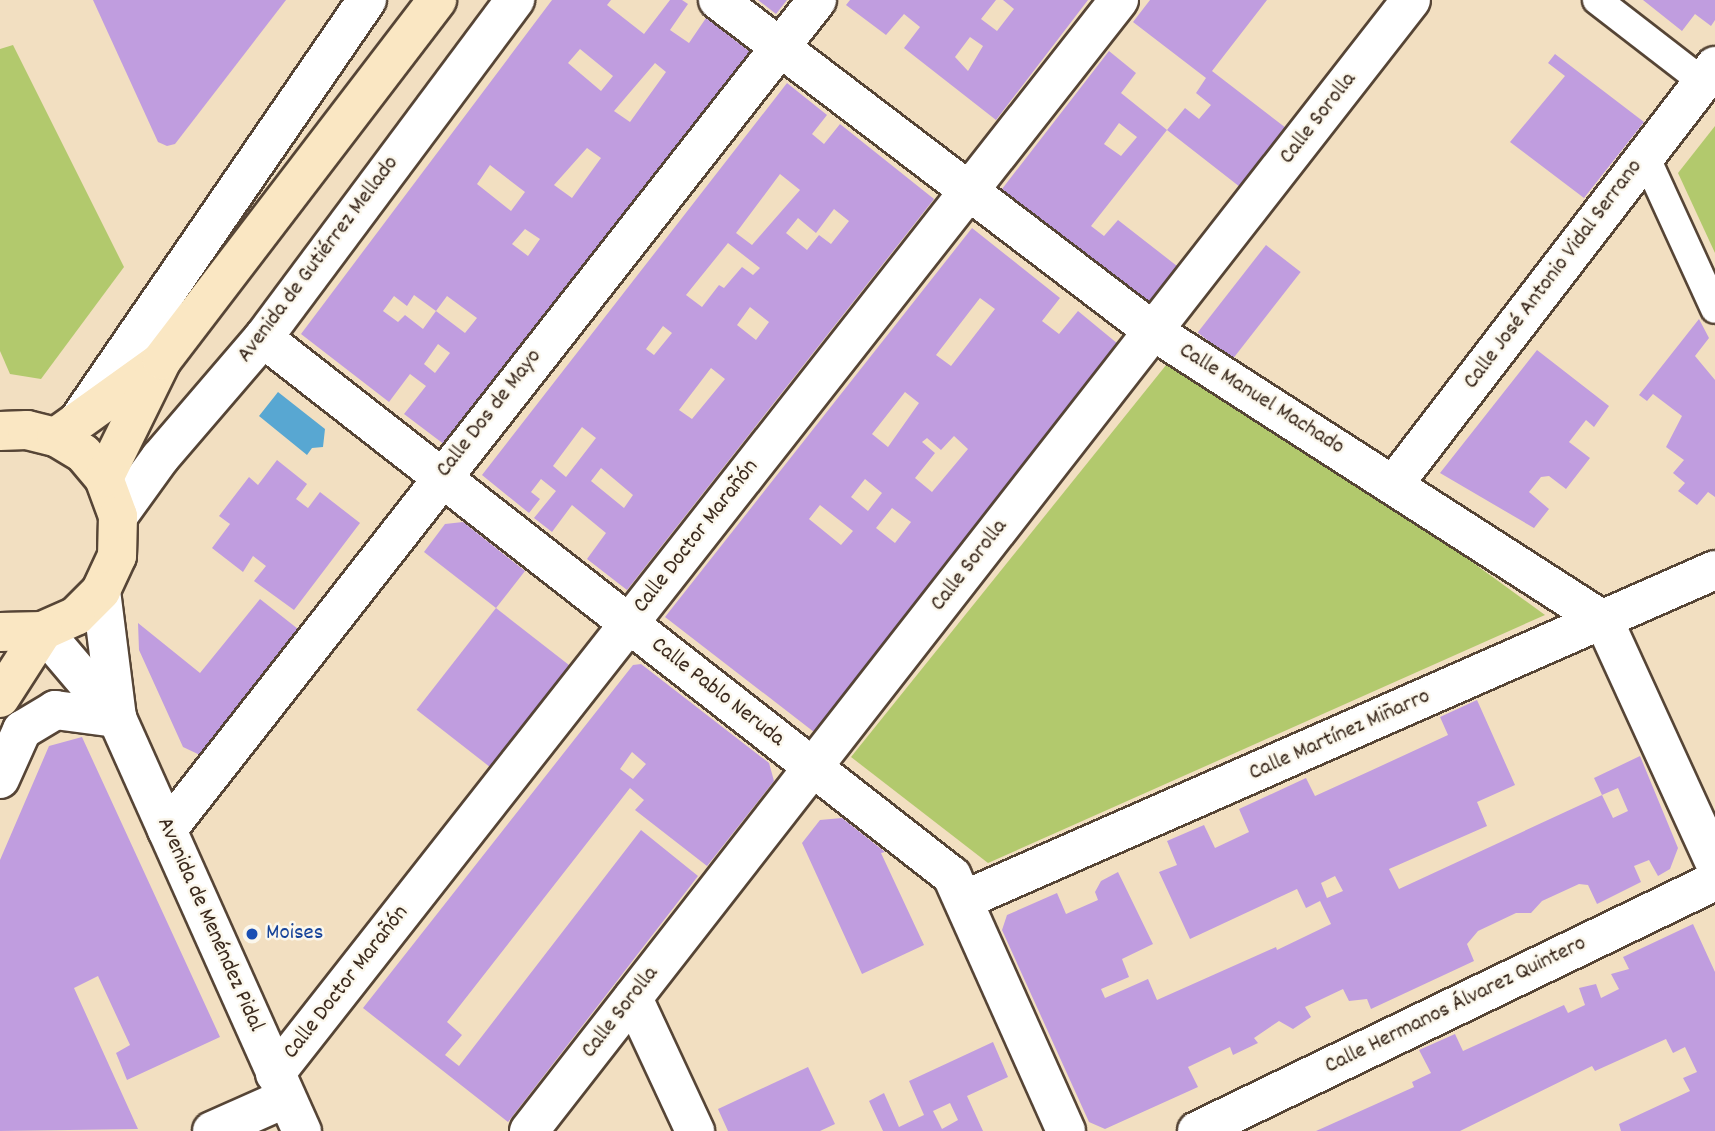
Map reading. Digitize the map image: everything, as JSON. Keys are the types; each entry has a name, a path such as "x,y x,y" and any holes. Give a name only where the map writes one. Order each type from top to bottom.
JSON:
{"main road":[{"path":"104,478 162,360 437,0"},
{"path":"0,431 68,427 162,360"},
{"path":"0,632 43,631 76,616 101,591 117,555 118,516 104,478 83,453 68,427"},
{"path":"0,698 43,631"}],"street":[{"path":"68,427 367,0"},
{"name":"Avenida de Gutiérrez Mellado","path":"118,516 160,458 263,338 515,0"},
{"name":"Calle Manuel Machado","path":"718,0 967,193 1153,331 1604,621"},
{"name":"Calle Dos de Mayo","path":"167,830 439,477 817,0"},
{"name":"Calle Doctor Marañón","path":"288,1101 628,625 1119,0"},
{"name":"Calle Sorolla","path":"529,1131 815,769 1411,0"},
{"path":"1597,0 1709,74"},
{"name":"Calle José Antonio Vidal Serrano","path":"1394,484 1709,74"},
{"path":"1645,156 1715,309"},
{"name":"Calle Pablo Neruda","path":"263,338 952,876 1066,1131"},
{"name":"Calle Martínez Miñarro","path":"964,900 1715,570"},
{"name":"Avenida de Menéndez Pidal","path":"101,591 117,718"},
{"path":"1604,621 1715,863"},
{"name":"Avenida de Menéndez Pidal","path":"43,631 117,718 288,1101"},
{"path":"0,779 22,730 54,710 117,718"},
{"name":"Calle Hermanos Álvarez Quintero","path":"1197,1131 1715,881"},
{"path":"633,998 695,1131"},
{"path":"212,1131 288,1101"}],"green space":[{"path":"13,45 124,267 41,379 10,374 0,351 0,49"},
{"path":"1715,126 1715,253 1678,173"},
{"path":"1179,349 1545,615 988,863 851,757"}],"water":[{"path":"278,392 325,429 323,447 312,448 307,455 259,416"}],"building":[{"path":"93,0 286,0 175,144 167,146 158,142"},
{"path":"552,0 611,0 607,5 644,34 670,0 682,0 688,4 670,30 689,43 706,18 750,52 445,445 404,414 426,386 410,374 389,402 301,334","holes":["580,49 613,76 601,91 568,63","655,63 666,72 630,122 614,111","587,148 601,158 572,198 554,185","490,165 525,192 511,211 477,184","525,229 540,239 528,256 512,244","414,295 436,311 423,329 405,315 398,322 383,311 394,296 407,306","447,296 477,318 465,333 436,311","438,344 450,353 435,373 424,364"]},
{"path":"758,0 787,0 776,14"},
{"path":"850,0 996,0 981,19 997,31 1014,9 1003,0 1088,0 996,120 904,48 920,27 904,14 886,35 846,5","holes":["970,37 983,46 968,71 955,57"]},
{"path":"1150,0 1267,0 1212,71 1286,128 1240,187 1167,130 1185,108 1199,119 1211,105 1196,93 1206,78 1133,22"},
{"path":"1643,0 1715,0 1715,20 1711,26 1695,14 1682,31"},
{"path":"1109,51 1136,73 1121,93 1167,130 1091,226 1104,236 1118,220 1177,266 1149,305 1002,189","holes":["1119,123 1137,137 1121,156 1104,144"]},
{"path":"1555,54 1644,122 1584,198 1510,142 1565,76 1548,63"},
{"path":"787,83 827,115 812,134 824,144 840,124 934,199 627,590 587,559 606,533 572,505 552,532 534,518 556,491 541,479 531,492 540,499 529,513 482,475","holes":["780,174 800,190 752,245 736,233","834,209 849,221 831,244 819,235 807,250 786,233 798,218 816,233","728,243 760,268 753,275 742,267 724,288 719,285 702,307 686,295","750,307 769,322 756,340 737,325","663,326 672,333 654,355 646,349","711,368 725,379 692,419 679,410","582,427 596,438 566,477 553,466","601,468 633,495 624,508 591,481"]},
{"path":"972,228 1060,298 1042,321 1059,334 1078,311 1118,344 814,732 665,617","holes":["980,298 995,309 951,366 936,355","905,392 919,403 888,447 872,434","954,436 968,449 932,492 915,478 935,453 922,442 927,438 941,450","865,479 882,493 868,511 851,497","820,505 853,531 841,545 809,519","892,508 911,522 895,543 876,528"]},
{"path":"1266,245 1301,272 1232,360 1198,332"},
{"path":"1699,319 1709,338 1695,356 1715,380 1715,497 1708,492 1697,505 1678,491 1685,483 1673,473 1684,460 1666,447 1682,416 1653,394 1647,401 1639,395"},
{"path":"1537,350 1609,406 1594,427 1586,420 1569,442 1590,458 1566,489 1549,476 1541,477 1529,492 1549,509 1534,528 1440,473"},
{"path":"277,460 307,484 296,499 308,508 320,492 360,523 294,610 254,581 266,566 253,556 243,572 212,548 230,524 219,516 249,477 258,485"},
{"path":"463,522 525,571 496,608 424,552 445,524"},
{"path":"260,599 298,629 200,755 183,747 139,650 138,623 200,673"},
{"path":"496,608 569,665 490,767 417,710"},
{"path":"641,664 769,763 774,781 707,866 635,810 644,800 630,788 447,1022 462,1035 445,1055 459,1066 641,830 698,876 508,1122 363,1008 633,665","holes":["632,752 646,764 633,779 620,769"]},
{"path":"1477,700 1515,785 1477,802 1487,826 1389,869 1399,889 1602,795 1594,778 1640,756 1678,848 1670,869 1658,876 1649,860 1634,866 1641,882 1597,904 1588,885 1579,884 1542,901 1531,913 1516,913 1478,931 1467,944 1474,961 1371,1009 1367,999 1349,1001 1343,989 1305,1007 1311,1017 1293,1029 1279,1021 1254,1038 1258,1043 1233,1055 1230,1047 1188,1067 1198,1087 1105,1129 1089,1122 1002,930 1007,915 1057,893 1066,914 1098,900 1095,892 1101,881 1118,872 1153,944 1122,959 1129,977 1101,989 1105,998 1148,979 1157,1000 1276,947 1277,950 1331,924 1320,901 1306,908 1297,889 1190,939 1159,872 1177,865 1167,841 1204,825 1215,848 1249,832 1239,809 1306,778 1315,796 1370,771 1448,735 1440,717","holes":["1618,788 1628,811 1613,818 1602,795","1335,876 1343,891 1327,898 1321,883"]},
{"path":"82,737 220,1037 127,1080 116,1053 130,1045 98,976 74,988 138,1129 0,1131 0,860 49,746"},
{"path":"842,818 885,852 881,853 924,945 862,974 802,843 820,820"},
{"path":"1693,924 1715,972 1715,1131 1621,1131 1619,1124 1690,1091 1683,1078 1697,1072 1685,1047 1673,1053 1666,1039 1595,1071 1592,1066 1460,1131 1316,1131 1414,1087 1412,1082 1431,1073 1419,1050 1455,1034 1463,1051 1564,1005 1568,1013 1585,1005 1579,988 1596,984 1601,998 1619,989 1611,974 1629,969 1623,957"},
{"path":"993,1042 1008,1077 967,1096 983,1131 883,1131 869,1101 884,1093 899,1127 924,1115 909,1081","holes":["950,1103 958,1120 942,1129 933,1111"]},
{"path":"808,1067 835,1124 820,1131 728,1131 718,1109"}],"place":[{"name":"Moises","path":"252,934"}]}
